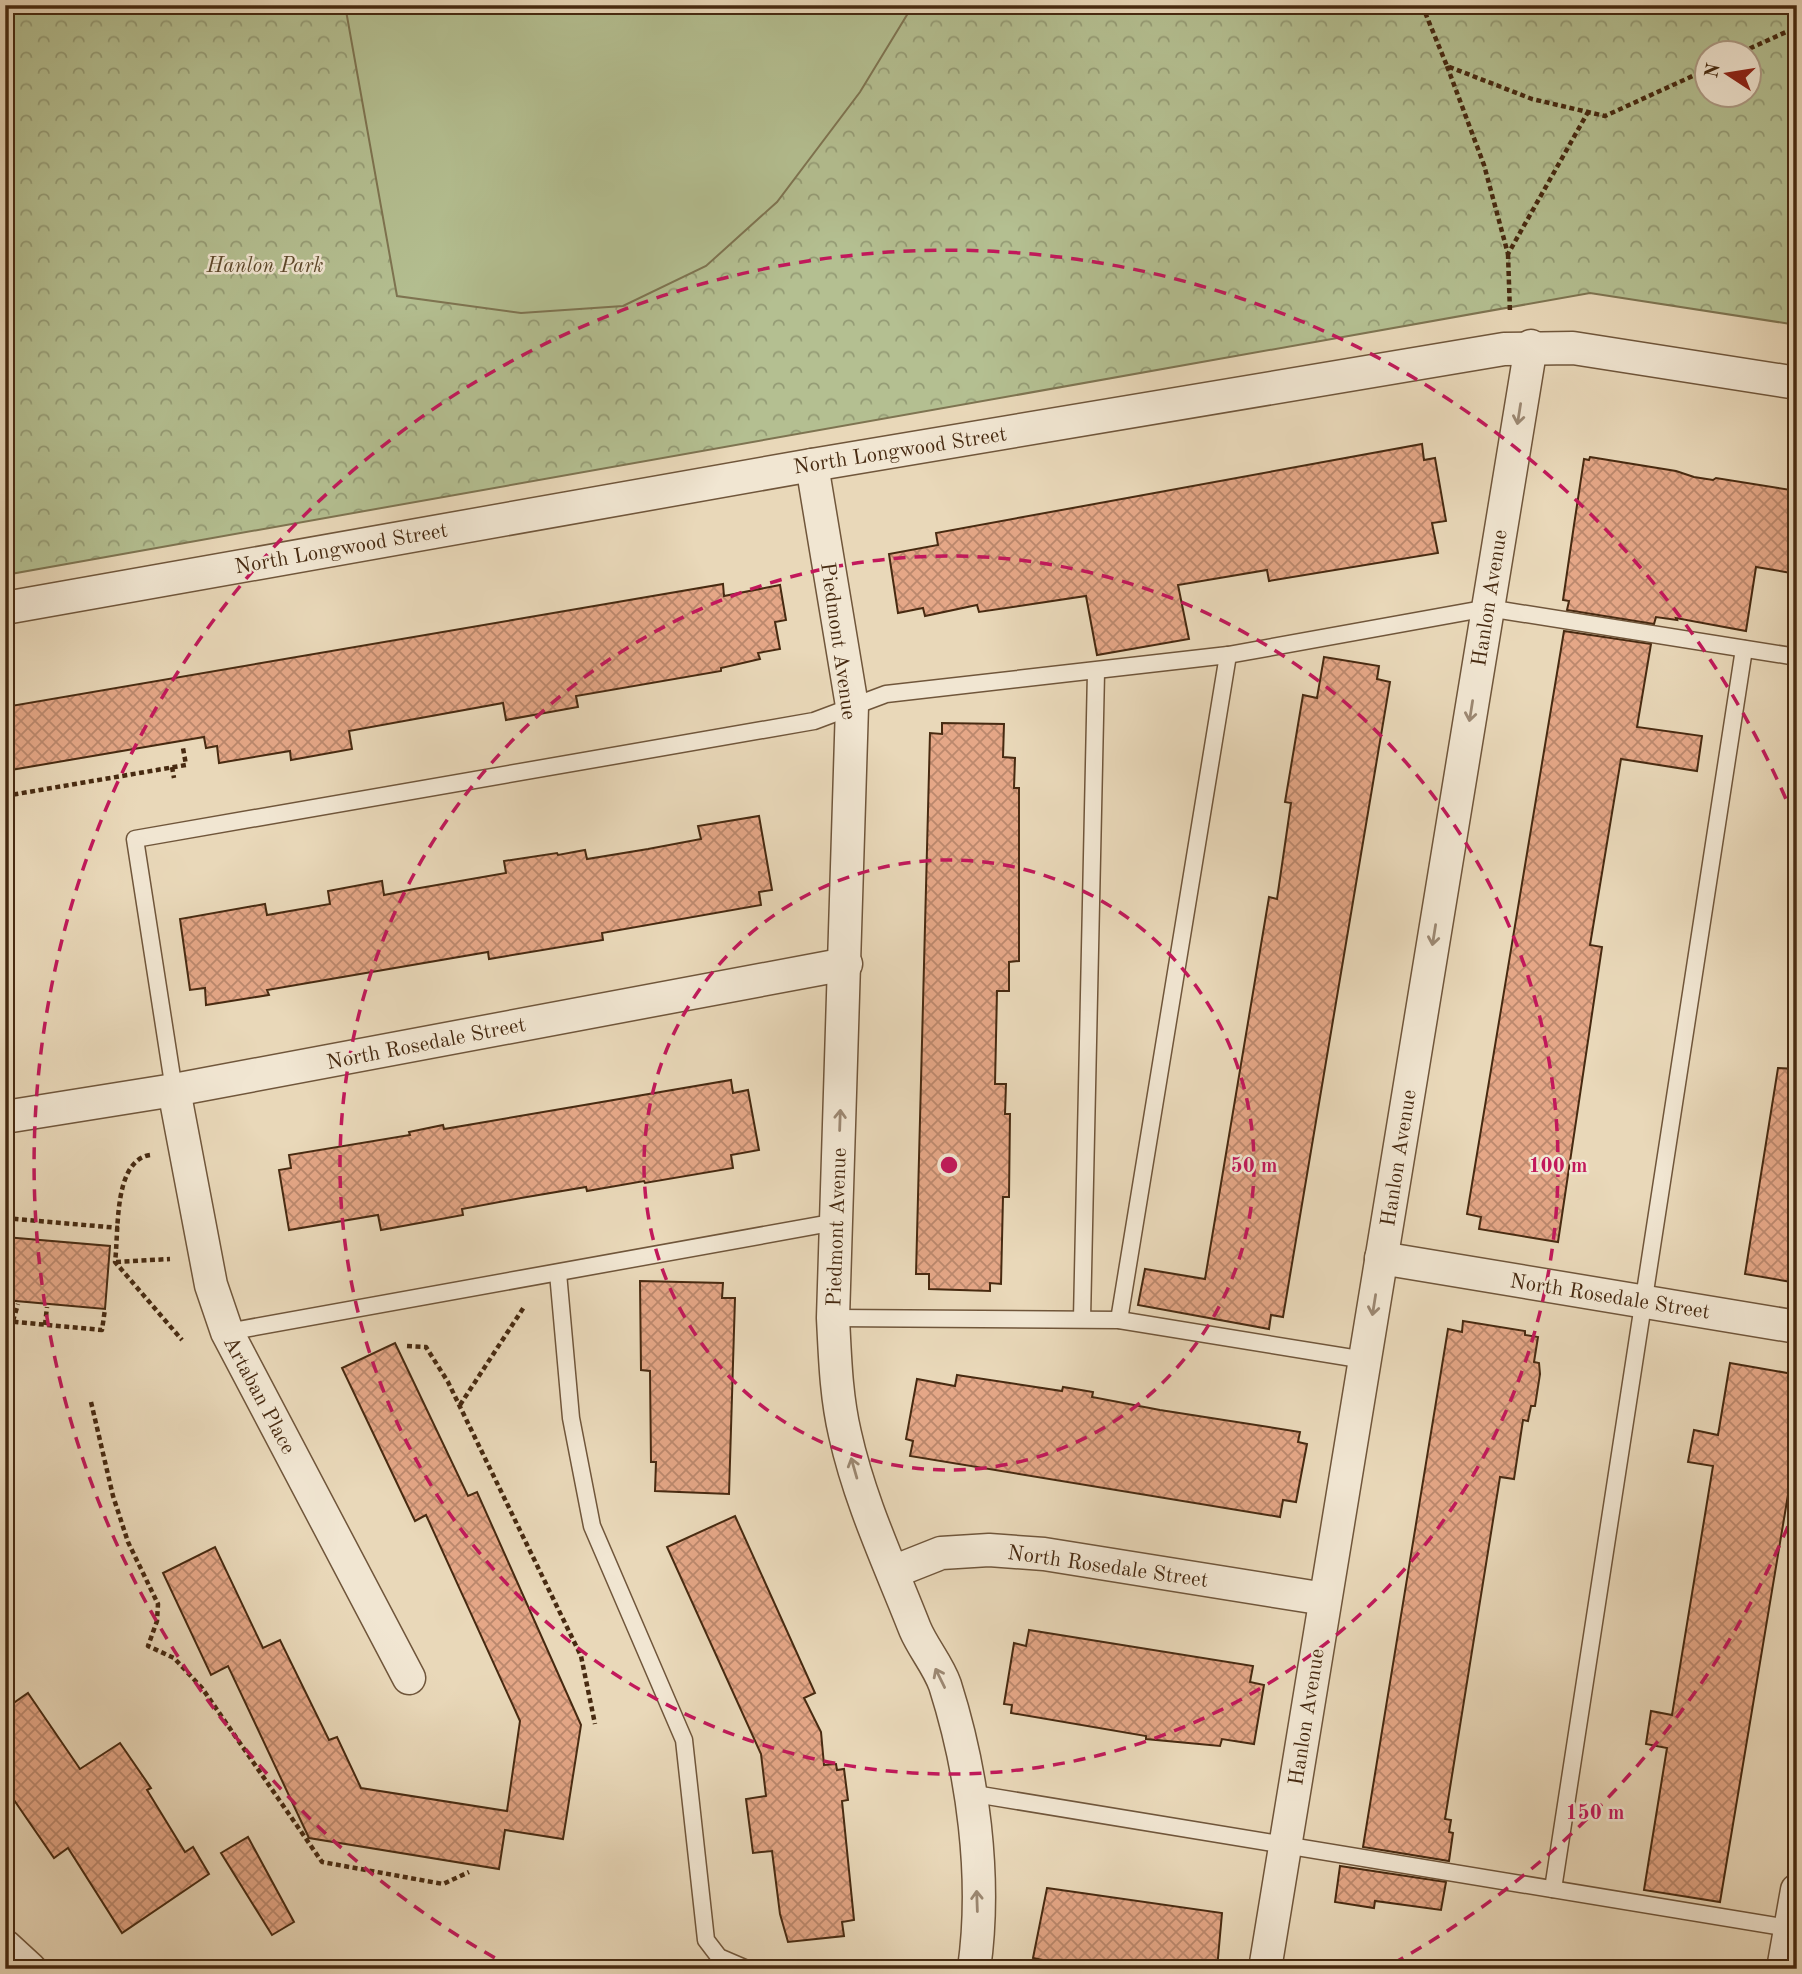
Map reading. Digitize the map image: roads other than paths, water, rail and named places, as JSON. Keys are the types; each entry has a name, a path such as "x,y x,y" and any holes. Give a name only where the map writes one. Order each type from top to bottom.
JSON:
{"street":[{"name":"North Longwood Street","path":"5,608 811,465 1531,346 1617,353 1797,383"},
{"name":"Hanlon Avenue","path":"1265,1969 1531,346"},
{"name":"Piedmont Avenue","path":"811,465 852,706 833,1318 836,1378 845,1434 863,1500 920,1640 944,1682 969,1793 976,1857 978,1938 974,1969"},
{"name":"North Rosedale Street","path":"5,1117 174,1090 846,964"},
{"name":"Artaban Place","path":"174,1090 211,1285 227,1332 409,1678"},
{"name":"North Rosedale Street","path":"1381,1258 1797,1327"},
{"name":"North Rosedale Street","path":"893,1572 941,1553 989,1550 1044,1554 1325,1598"},
{"path":"1783,1969 1793,1929 1797,1890"},
{"path":"5,1946 30,1969"}],"lane":[{"path":"174,1090 135,839 814,721 886,694 1228,655 1488,608 1797,657"},
{"path":"1553,1889 1744,649"},
{"path":"1119,1320 1228,655"},
{"path":"1082,1319 1096,672"},
{"path":"227,1332 836,1222"},
{"path":"558,1273 571,1418 592,1526 684,1740 706,1940 719,1957 747,1969"},
{"path":"833,1318 1119,1320 1365,1360"},
{"path":"969,1793 1793,1929"}],"park label":[{"name":"Hanlon Park","path":"265,265"}]}
